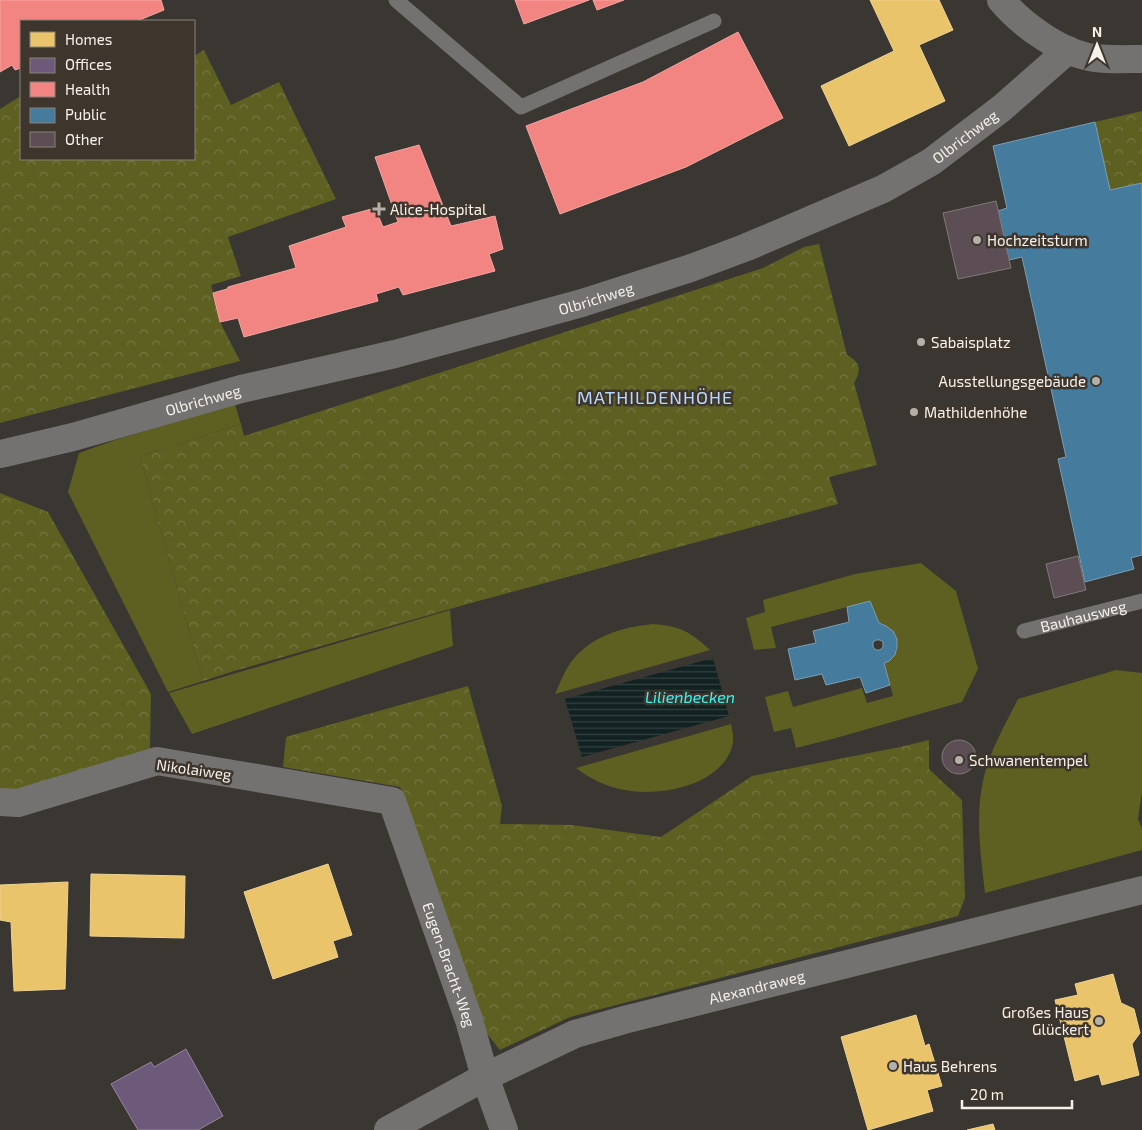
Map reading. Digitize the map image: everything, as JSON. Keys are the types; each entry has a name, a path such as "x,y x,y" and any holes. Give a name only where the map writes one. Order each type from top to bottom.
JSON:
{"street":[{"path":"1001,0 1012,13 1035,32 1068,50 1094,58 1142,59"},
{"name":"Olbrichweg","path":"0,454 73,437 241,389 396,354 582,303 691,268 747,247 883,189 931,162 1002,108 1068,50"},
{"name":"Nikolaiweg","path":"0,802 18,803 157,761 392,801"},
{"name":"Eugen-Bracht-Weg","path":"392,801 469,1020 485,1078 504,1130"},
{"name":"Alexandraweg","path":"388,1130 485,1078 574,1034 634,1017 1142,890"}],"lane":[{"path":"396,0 522,107 714,21"},
{"name":"Bauhausweg","path":"1024,631 1142,601"}],"green space":[{"path":"204,50 231,105 279,82 336,199 228,237 241,276 211,285 221,324 240,361 0,423 0,109 20,97 20,160 195,160 195,55"},
{"path":"1142,111 1142,183 1110,190 1095,122"},
{"path":"819,244 847,355 855,361 859,370 854,383 877,465 829,477 838,504 471,603 203,681 140,456 241,424 244,436 763,268 804,247"},
{"path":"235,404 241,424 140,456 203,681 168,692 68,492 79,453 115,440"},
{"path":"0,493 48,512 151,694 150,750 16,794 0,792"},
{"path":"921,563 956,591 978,669 962,702 796,748 791,728 774,732 765,697 788,691 793,707 862,688 867,703 893,696 884,663 895,654 897,642 891,631 879,623 870,601 771,627 776,648 754,650 746,618 765,612 763,600 855,574"},
{"path":"450,610 453,646 192,734 169,693"},
{"path":"653,624 678,628 691,634 710,650 555,694 571,662 588,646 598,639 619,630"},
{"path":"1116,670 1142,673 1142,792 1138,819 1142,829 1142,850 985,893 979,837 979,809 983,781 989,760 1018,699"},
{"path":"468,686 502,806 500,824 572,825 661,837 752,776 929,740 929,769 962,800 965,898 958,916 570,1017 500,1050 480,1025 400,787 283,767 286,737"},
{"path":"731,724 733,744 725,760 715,771 702,780 687,786 654,792 625,790 599,782 576,768"}],"water":[{"name":"Lilienbecken","path":"713,658 729,716 582,757 565,699"}],"building: Homes":[{"path":"870,0 939,0 953,30 919,45 945,101 849,146 821,86 894,51"},
{"path":"328,864 352,935 333,941 338,957 273,979 244,892"},
{"path":"91,874 185,876 184,938 90,936"},
{"path":"68,882 65,989 14,991 11,922 0,920 0,885"},
{"name":"Großes Haus Glückert","path":"1113,974 1121,1003 1134,1009 1140,1033 1132,1044 1139,1075 1102,1085 1099,1074 1075,1081 1055,1000 1078,995 1075,984"},
{"name":"Haus Behrens","path":"916,1015 925,1046 929,1044 942,1086 927,1090 933,1111 868,1130 841,1037"},
{"path":"993,1124 995,1130 967,1130"}],"building: Offices":[{"path":"186,1049 223,1116 198,1130 138,1130 111,1084 151,1062 154,1067"}],"building: Health":[{"path":"0,0 161,0 164,10 139,20 20,20 20,68 15,70 12,65 0,72"},
{"path":"515,0 589,0 524,24"},
{"path":"593,0 624,0 597,10"},
{"path":"738,32 783,118 686,167 560,214 526,126 643,82"},
{"path":"419,145 451,226 495,216 503,249 489,254 495,271 403,295 399,287 376,294 378,301 244,337 238,318 220,322 213,293 296,268 289,246 346,227 342,217 375,208 383,227 398,222 375,157"}],"building: Public":[{"name":"Ausstellungsgebäude","path":"1095,122 1110,190 1142,183 1142,555 1131,558 1134,569 1085,582 1058,459 1066,457 1022,257 1009,260 998,211 1007,208 993,146"},
{"path":"870,601 879,623 893,631 897,639 895,655 884,663 890,685 866,693 860,677 826,685 822,674 795,680 788,649 816,643 813,631 849,622 847,607","holes":["880,640 883,642 883,647 880,650 876,650 873,647 873,642"]}],"building: Other":[{"name":"Hochzeitsturm","path":"996,201 1011,268 958,279 943,213"},
{"path":"1078,556 1086,590 1054,598 1046,564"},
{"name":"Schwanentempel","path":"959,740 971,745 976,757 971,769 959,774 947,769 942,757 947,745"}],"place":[{"name":"Alice-Hospital","path":"379,209"},
{"name":"Hochzeitsturm","path":"977,240"},
{"name":"Sabaisplatz","path":"921,342"},
{"name":"Ausstellungsgebäude","path":"1096,381"},
{"name":"Mathildenhöhe","path":"914,412"},
{"name":"Schwanentempel","path":"959,760"},
{"name":"Großes Haus Glückert","path":"1099,1021"},
{"name":"Haus Behrens","path":"893,1066"}],"district":[{"name":"MATHILDENHÖHE","path":"655,397"}]}
